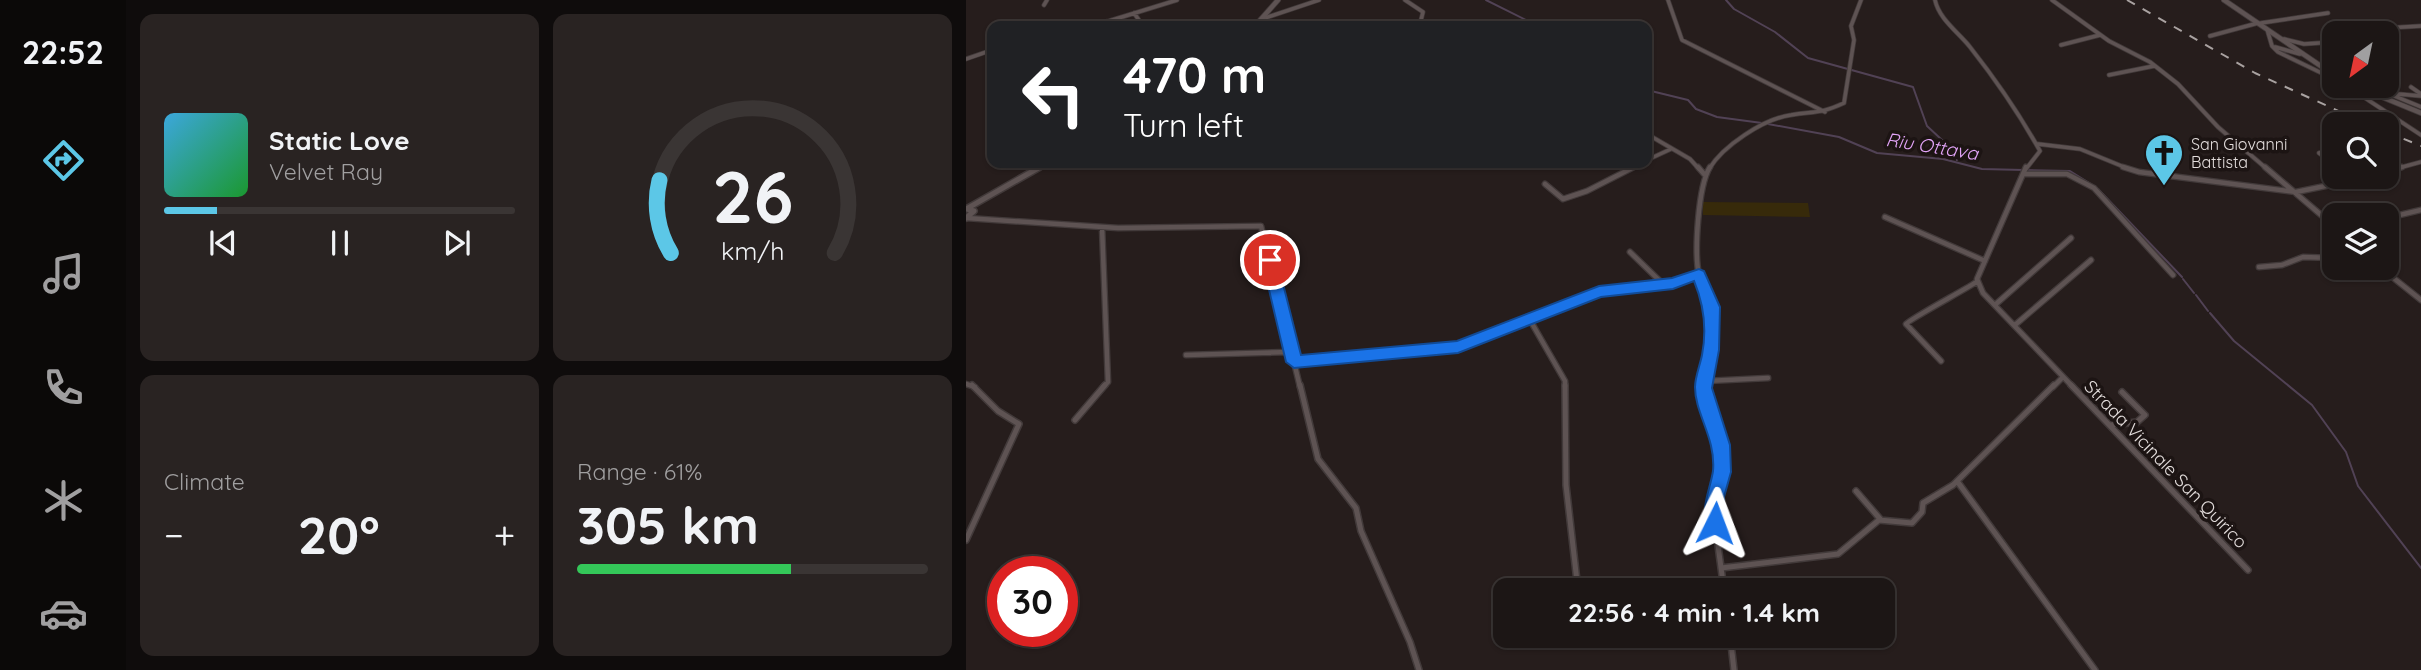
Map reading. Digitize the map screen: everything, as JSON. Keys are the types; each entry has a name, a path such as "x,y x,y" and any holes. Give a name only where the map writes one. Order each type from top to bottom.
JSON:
{"main road":[{"path":"1262,21 1279,0"},
{"path":"1261,21 1279,0"},
{"path":"2226,0 2322,66"},
{"path":"2390,98 2421,110"},
{"path":"966,209 1041,168"},
{"path":"966,218 1042,168"},
{"path":"966,209 975,213"}],"street":[{"path":"1044,5 1047,0"},
{"path":"1109,21 1176,0"},
{"path":"1265,18 1320,0"},
{"path":"1405,0 1423,12 1421,20 1423,21"},
{"path":"1668,0 1682,40 1788,96 1826,112"},
{"path":"1722,578 1715,497 1722,472 1721,445 1703,388 1711,350 1712,307 1699,274 1699,225 1704,175 1719,152 1762,127 1794,114 1826,112 1844,103 1854,40 1851,26 1861,0"},
{"path":"1935,0 1937,10 1970,47 2038,144 2037,157 2025,171 1978,281 1931,311 1910,318 1906,324 1941,361"},
{"path":"2052,0 2101,35 2155,66 2178,84 2221,130 2322,215"},
{"path":"1134,13 1139,21"},
{"path":"2210,36 2328,13"},
{"path":"2262,25 2272,43 2287,57 2322,70"},
{"path":"2399,27 2421,26"},
{"path":"2061,45 2101,35"},
{"path":"2282,39 2304,44 2322,43"},
{"path":"2272,43 2289,44 2283,52 2287,57"},
{"path":"2272,43 2311,58"},
{"path":"966,59 987,52"},
{"path":"2109,75 2155,66"},
{"path":"2411,88 2421,95"},
{"path":"2399,92 2421,95"},
{"path":"2365,98 2421,135"},
{"path":"2397,98 2421,110"},
{"path":"1652,137 1696,164 1704,175"},
{"path":"2038,144 2079,147 2121,168 2139,172 2296,192 2322,187"},
{"path":"1652,158 1671,148"},
{"path":"2399,168 2421,162"},
{"path":"1545,184 1563,199 1587,191 1632,168"},
{"path":"2025,171 2067,174 2094,188 2173,275"},
{"path":"2399,215 2421,210"},
{"path":"975,213 1102,227 1261,226 1318,459 1356,508 1361,531 1410,642 1419,670"},
{"path":"1885,217 1985,261"},
{"path":"1075,420 1108,382 1102,227"},
{"path":"1996,304 2071,238"},
{"path":"1630,252 1663,284"},
{"path":"2259,267 2282,265 2303,257 2322,258"},
{"path":"2015,325 2091,260"},
{"path":"1294,362 1445,350 1475,343 1610,288 1663,284 1699,274"},
{"path":"2396,280 2421,300"},
{"name":"Strada Vicinale San Quirico","path":"1978,281 1983,293 2248,570"},
{"path":"1530,320 1565,381 1568,399 1566,492 1577,578"},
{"path":"1186,355 1292,352"},
{"name":"Strada Vicinale San Quirico","path":"1880,520 1912,523 1923,512 1923,503 1957,481 2063,377"},
{"path":"1706,381 1768,378"},
{"path":"966,384 974,386 998,411 1019,424 966,540"},
{"path":"2111,425 2137,422 2145,415 2122,392"},
{"path":"1957,481 2095,670"},
{"path":"1721,568 1838,554 1880,520 1856,491"},
{"path":"1731,648 1734,670"}],"shaded area":[{"path":"1703,202 1808,203 1810,217 1703,215"}],"waterway":[{"name":"Riu Ottava","path":"1486,0 1528,21"},
{"path":"1726,0 1734,9 1775,32 1808,58 1913,87 1927,126 1956,153 1957,160"},
{"name":"Riu Ottava","path":"1652,91 1688,100 1696,109 1717,117 1762,123"},
{"name":"Riu Ottava","path":"1768,124 1839,137 1877,153 1943,159 1982,169 2070,171 2094,186"},
{"name":"Riu Ottava","path":"2098,189 2182,277"},
{"name":"Riu Ottava","path":"2183,279 2194,293"},
{"name":"Riu Ottava","path":"2196,295 2208,311"},
{"name":"Riu Ottava","path":"2210,313 2234,341 2312,405 2346,452 2358,486 2421,568"}],"railway":[{"path":"2127,0 2255,73 2341,112"},
{"path":"2399,137 2421,146"}],"place":[{"name":"San Giovanni Battista","path":"2164,187"}],"route":[{"path":"1270,260 1294,362 1445,350 1475,343 1599,291 1673,283 1699,274 1712,307 1711,350 1703,388 1717,424 1721,445 1722,472 1715,497 1715,523"}]}
